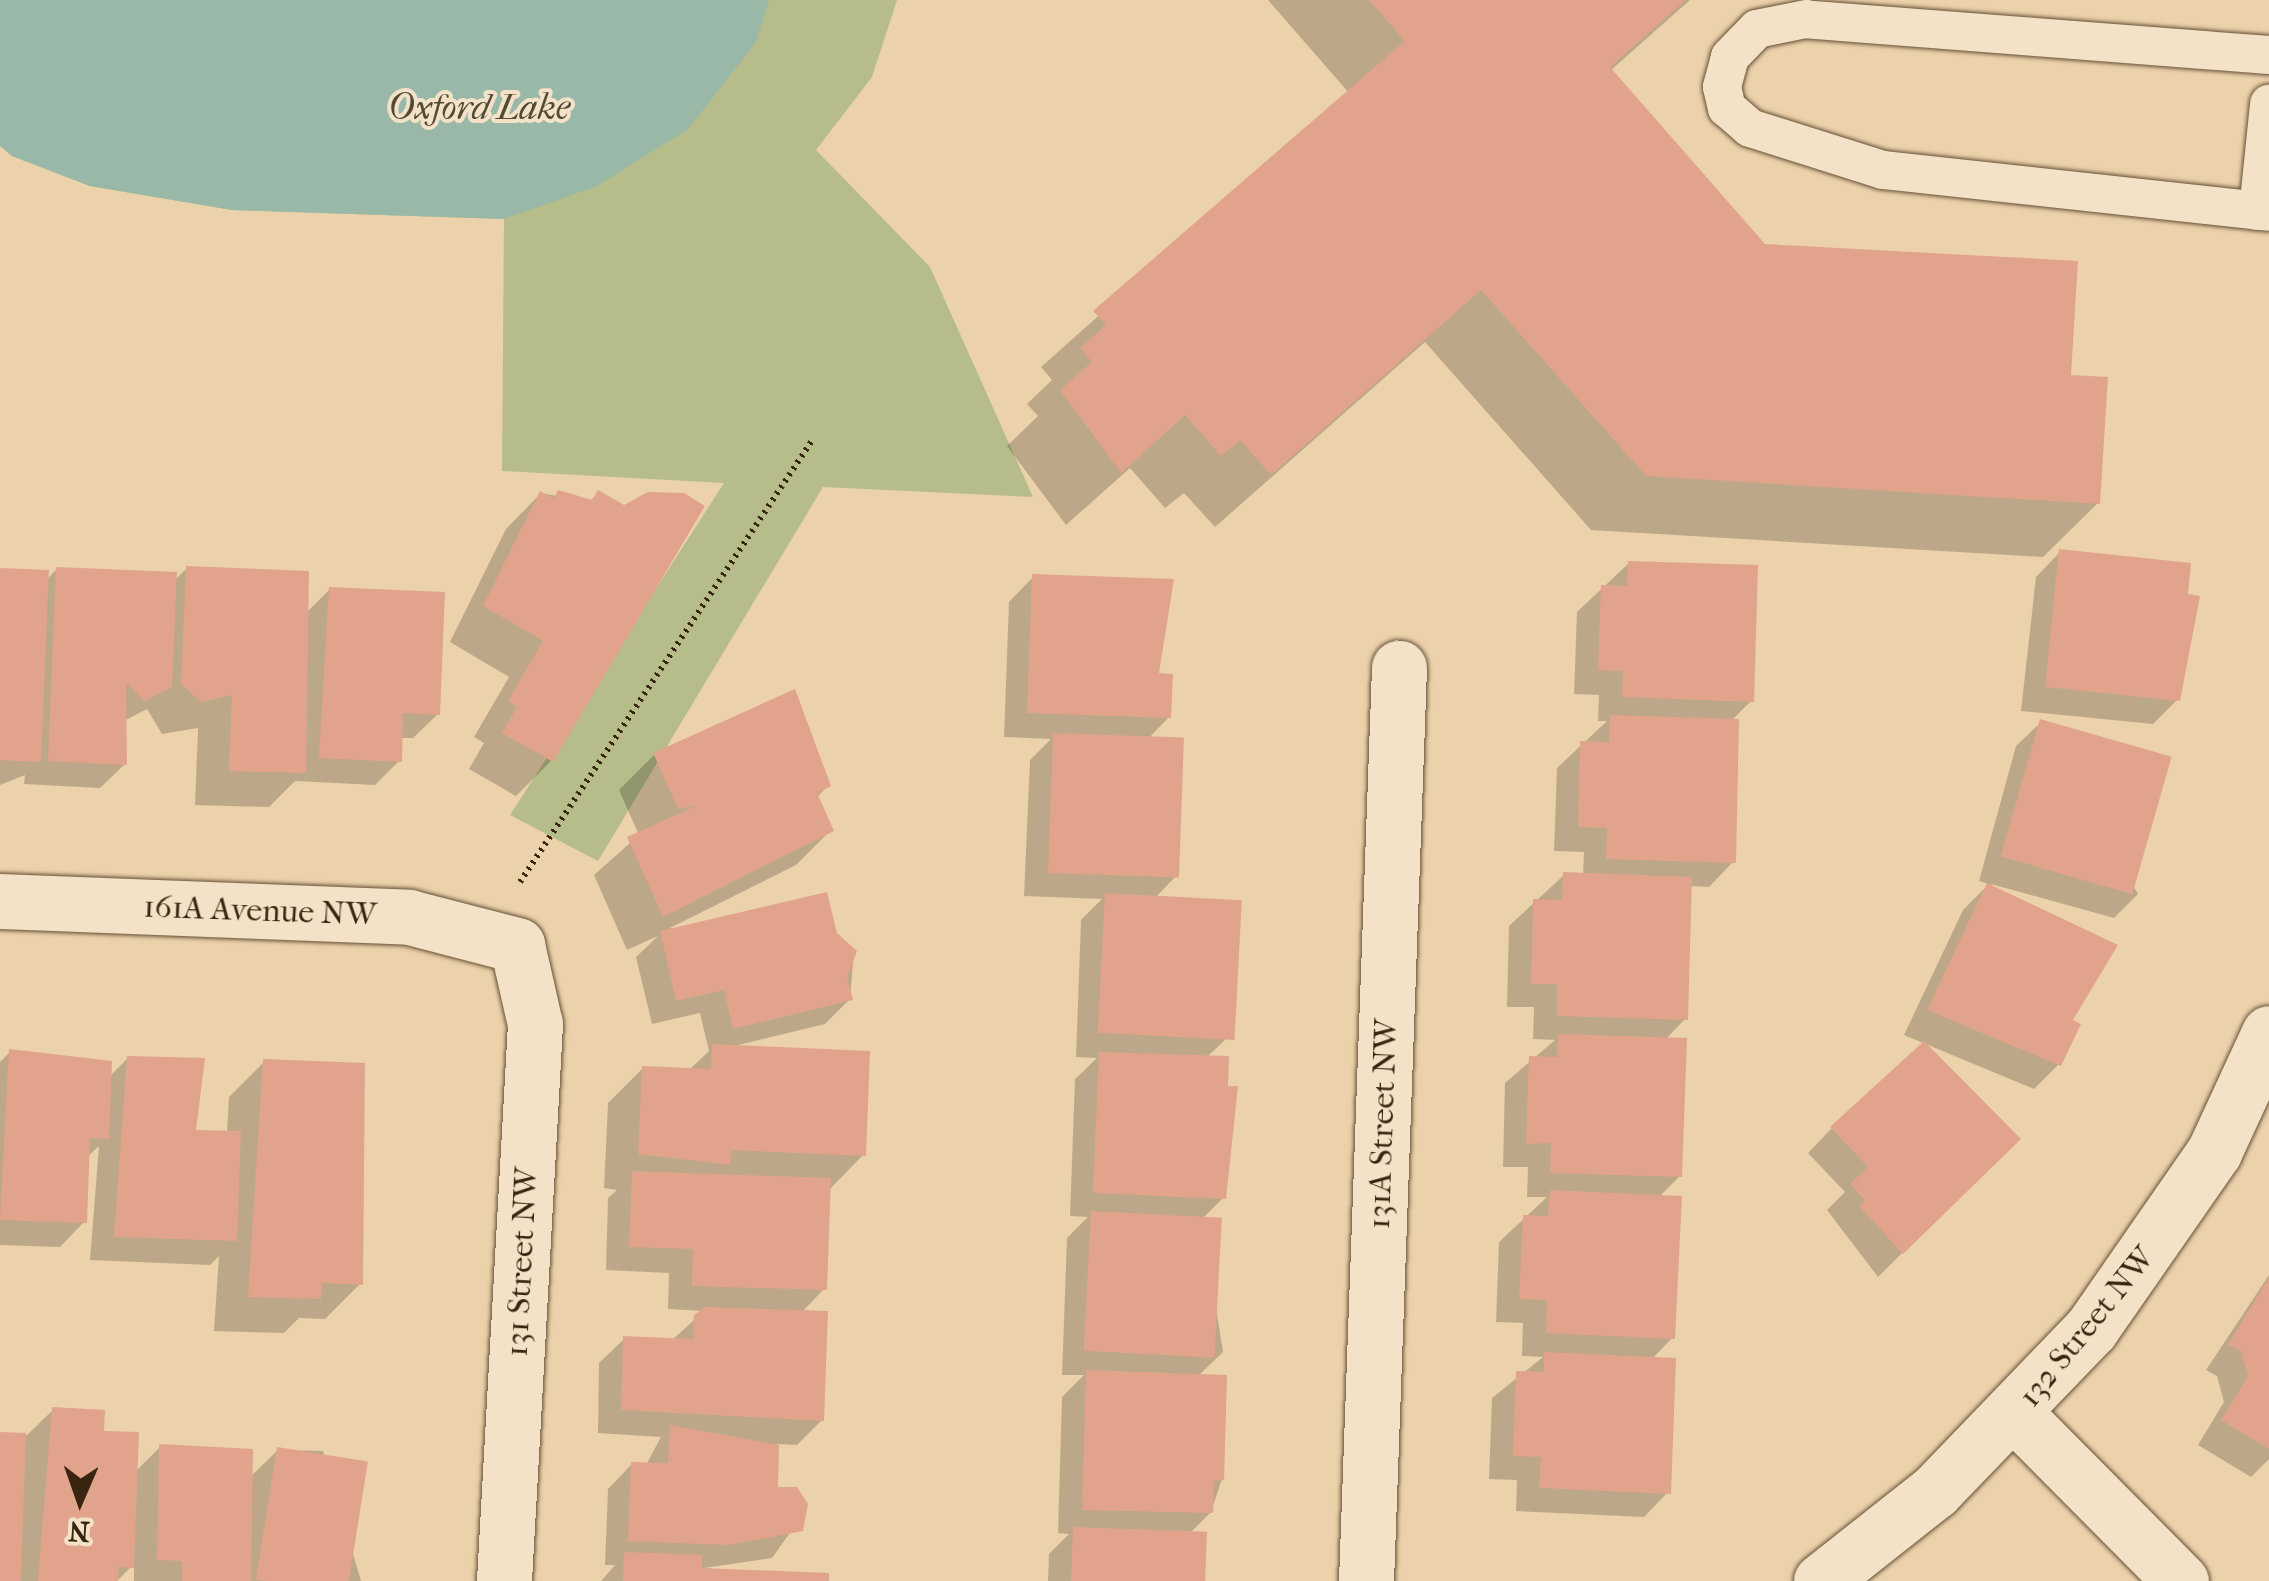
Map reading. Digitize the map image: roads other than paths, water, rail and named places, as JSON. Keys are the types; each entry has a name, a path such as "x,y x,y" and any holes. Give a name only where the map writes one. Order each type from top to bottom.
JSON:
{"street":[{"name":"131A Street NW","path":"1366,1581 1400,668"},
{"name":"161A Avenue NW","path":"0,902 409,917 500,941"},
{"name":"131 Street NW","path":"500,941 535,1024 504,1581"},
{"name":"132 Street NW","path":"2181,1581 2016,1415 2153,1247 2214,1152 2269,1033"},
{"path":"1821,1581 2016,1415"}],"lane":[{"path":"2269,55 1806,18 1757,30 1730,57 1722,87 1727,108 1750,128 1883,170 2264,212 2269,104"}],"water":[{"name":"Oxford Lake","path":"0,0 769,0 756,42 688,129 595,187 504,219 232,210 90,186 12,156 0,146"}]}
